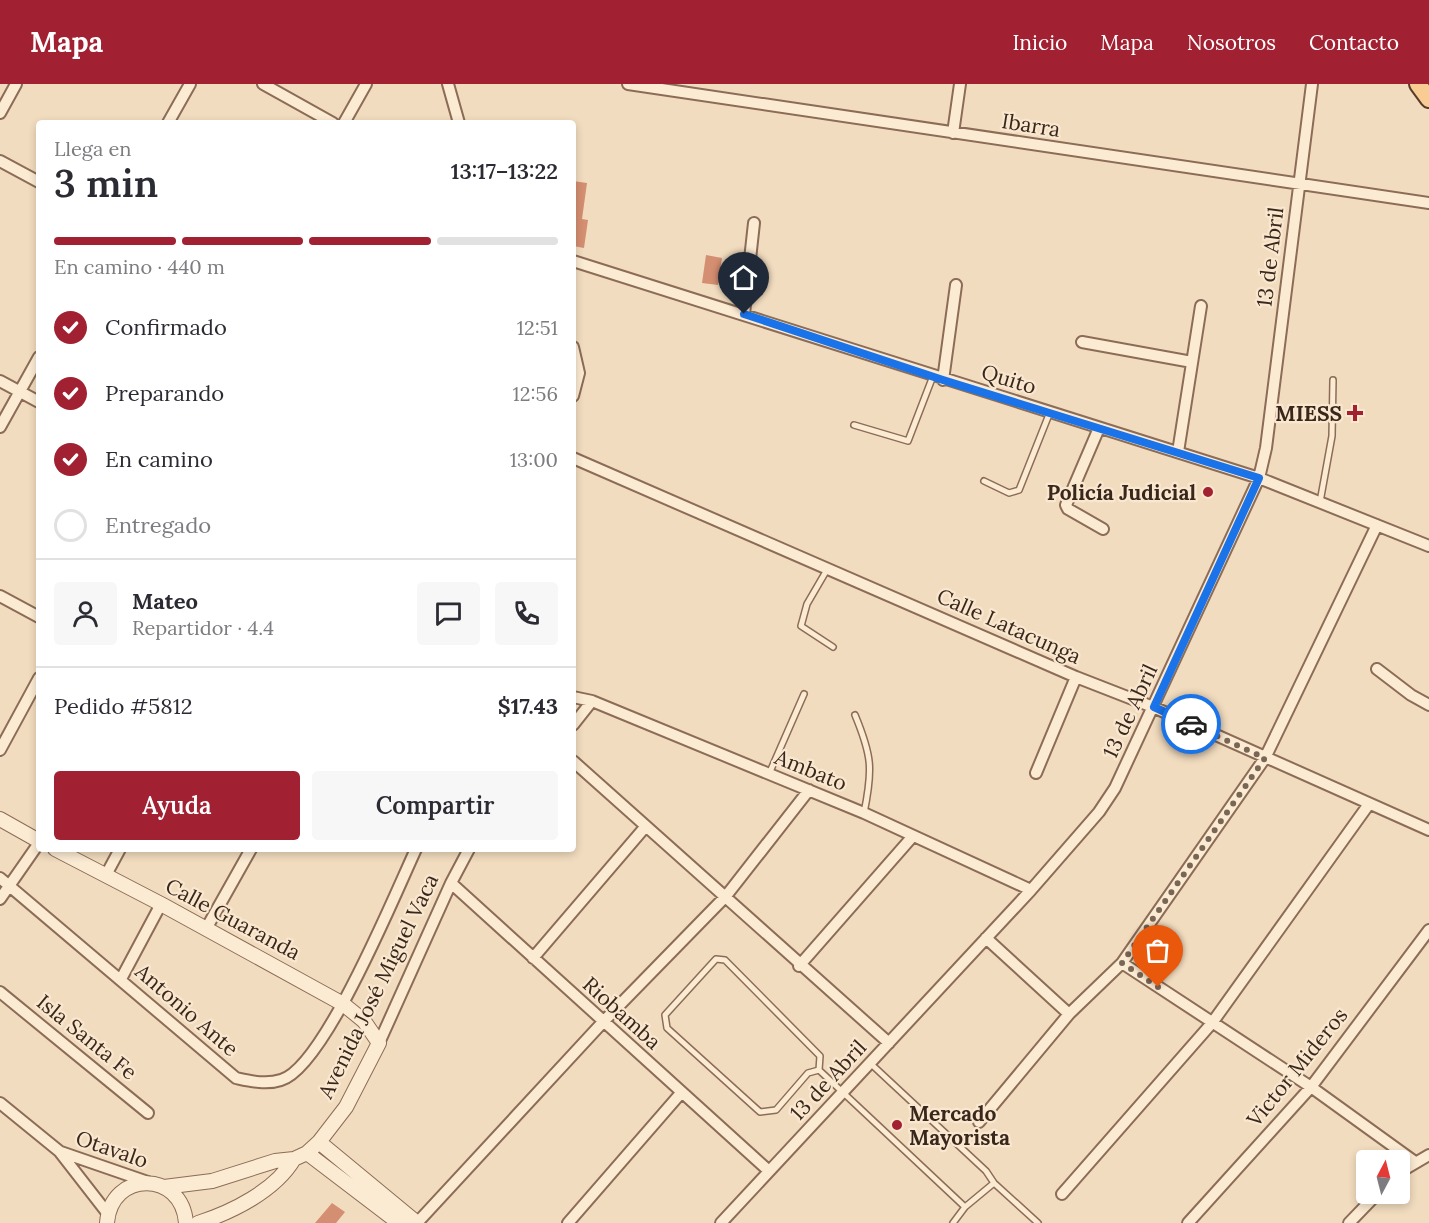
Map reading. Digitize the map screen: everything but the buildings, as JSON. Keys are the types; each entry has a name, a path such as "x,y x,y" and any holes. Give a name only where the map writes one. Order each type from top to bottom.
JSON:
{"main road":[{"path":"1418,84 1429,99"}],"street":[{"path":"0,113 16,84"},
{"path":"170,120 190,84"},
{"path":"263,84 328,120"},
{"path":"346,120 366,84"},
{"path":"448,84 458,120"},
{"name":"Ibarra","path":"628,84 692,89 953,133 1429,203"},
{"path":"953,133 960,84"},
{"name":"13 de Abril","path":"722,1223 1031,890 1099,812 1115,788 1259,478 1266,448 1312,84"},
{"path":"0,161 36,180"},
{"path":"744,314 753,223"},
{"name":"Quito","path":"576,262 1259,478 1429,546"},
{"path":"938,378 956,285"},
{"path":"1178,452 1200,306"},
{"path":"1082,342 1192,362"},
{"path":"576,360 579,373 576,384"},
{"path":"0,427 36,363"},
{"path":"0,381 36,400"},
{"path":"1099,428 1066,505 1068,509 1103,528"},
{"name":"Calle Latacunga","path":"576,459 1076,677 1154,707 1429,830"},
{"path":"979,1122 1069,1014 1122,963 1265,758 1377,525"},
{"path":"0,596 36,614"},
{"path":"1377,669 1411,695 1429,705"},
{"path":"1036,773 1076,677"},
{"path":"0,750 36,684"},
{"name":"Ambato","path":"576,698 592,701 864,813 1031,890"},
{"path":"576,721 592,701"},
{"path":"576,764 726,896 799,966 889,1043"},
{"path":"319,1142 417,1223 603,1022 726,896 809,790"},
{"path":"1062,1194 1212,1023 1369,804"},
{"path":"0,819 36,840"},
{"path":"533,958 646,826"},
{"path":"799,966 913,836"},
{"path":"0,899 12,885 36,847"},
{"name":"Calle Guaranda","path":"61,852 343,1004 364,1021 379,1043"},
{"path":"106,875 118,852"},
{"path":"206,929 249,852"},
{"name":"Antonio Ante","path":"0,878 12,885 236,1078 258,1082 282,1080 302,1067 343,1004 415,852"},
{"name":"Avenida José Miguel Vaca","path":"198,1223 259,1193 286,1173 300,1156 319,1142 357,1090 451,883 467,852"},
{"name":"Riobamba","path":"451,883 769,1171"},
{"path":"121,979 161,904"},
{"name":"Victor Mideros","path":"1188,1223 1311,1088 1429,930"},
{"path":"986,938 1069,1014"},
{"path":"1122,963 1311,1088 1414,1162"},
{"name":"Isla Santa Fe","path":"0,992 148,1113"},
{"path":"568,1223 681,1093"},
{"path":"0,1103 59,1151 108,1218 119,1194 140,1184 212,1181 275,1161 300,1156 399,1223"},
{"name":"Otavalo","path":"59,1151 158,1185"},
{"path":"1410,1165 1429,1155"},
{"path":"158,1185 181,1203 186,1223"},
{"path":"1349,1223 1367,1204"}],"lane":[{"path":"854,425 909,441 938,378"},
{"path":"1320,502 1332,436 1333,380"},
{"path":"984,481 1009,493 1019,490 1050,412"},
{"path":"828,568 807,604 801,626 833,647"},
{"path":"769,774 804,694"},
{"path":"855,715 868,747 872,777 864,813"},
{"path":"819,1070 808,1073 776,1110 770,1113 760,1112 667,1028 665,1015 716,959 725,960 820,1056 819,1070 965,1207"},
{"path":"870,1064 986,1171 994,1183 1038,1223"},
{"path":"953,1223 965,1207 994,1183"}],"way so far":[{"path":"1158,987 1122,963 1265,758 1191,724"}],"place":[{"name":"MIESS","path":"1355,413"},
{"name":"Policía Judicial","path":"1208,492"},
{"name":"Mercado Mayorista","path":"897,1125"}],"route":[{"path":"744,314 943,380 1259,478 1154,707 1191,724"}]}
